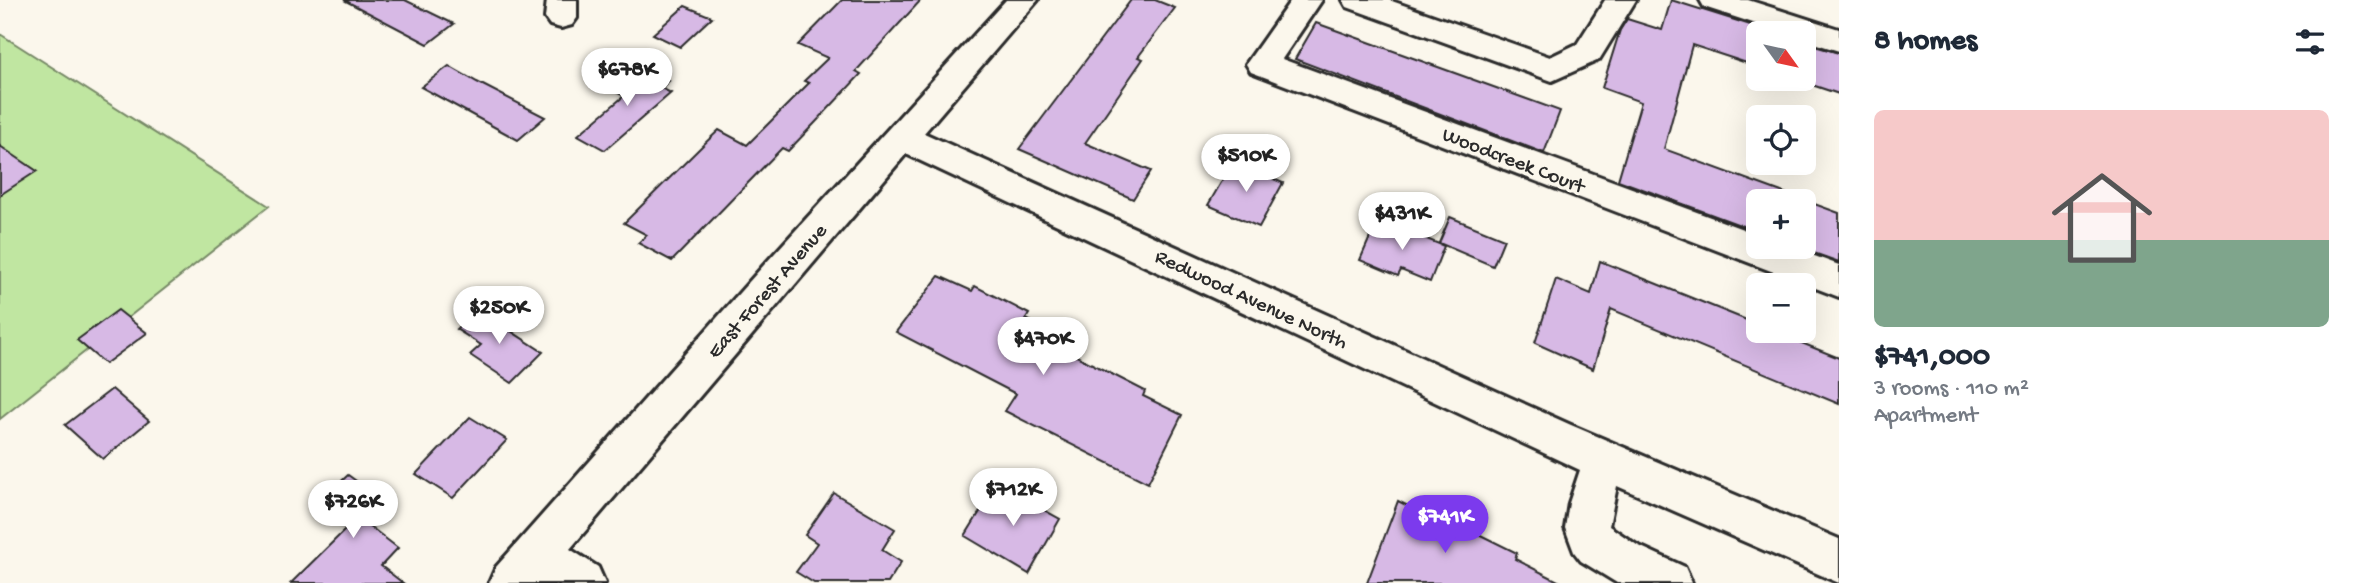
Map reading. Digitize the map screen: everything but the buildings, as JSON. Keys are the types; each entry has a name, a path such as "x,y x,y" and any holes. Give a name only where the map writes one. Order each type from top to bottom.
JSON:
{"street":[{"name":"East Forest Avenue","path":"525,568 900,137 1023,0"},
{"name":"Woodcreek Court","path":"1307,0 1262,64 1839,281"},
{"path":"1359,0 1552,70 1588,52 1621,0"},
{"path":"1715,0 1839,40"},
{"name":"Redwood Avenue North","path":"900,137 1604,460 1839,562"},
{"path":"1604,460 1586,526 1589,538 1601,550 1669,583"},
{"path":"525,568 582,583"}],"green space":[{"path":"0,34 269,206 0,419"}]}
